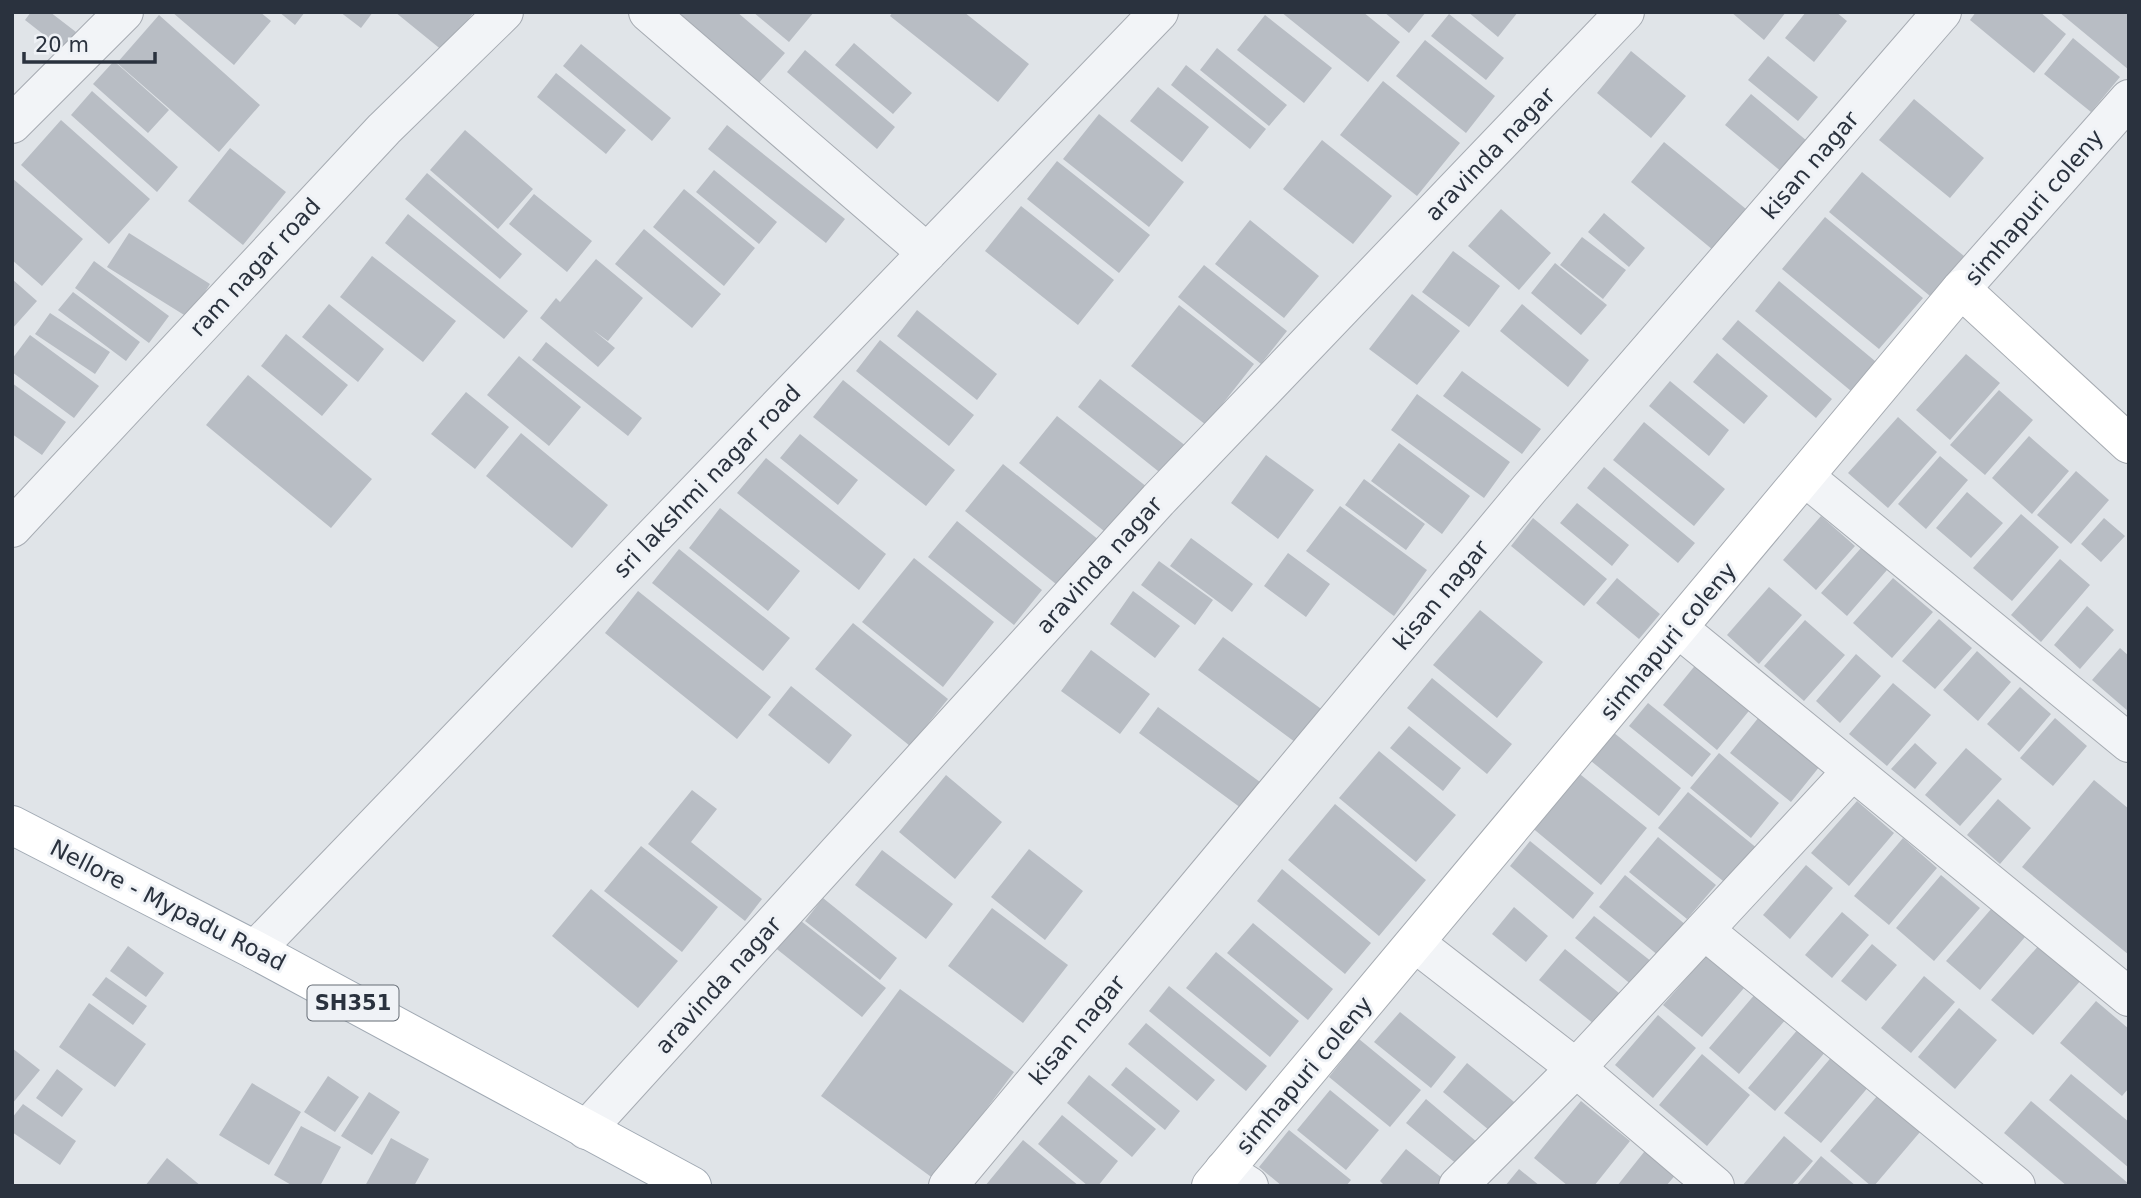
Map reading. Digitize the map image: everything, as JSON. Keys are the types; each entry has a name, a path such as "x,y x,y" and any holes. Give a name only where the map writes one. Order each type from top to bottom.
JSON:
{"street":[{"path":"12,124 124,12"},
{"name":"ram nagar road","path":"12,528 384,129 504,12"},
{"path":"648,12 927,253"},
{"name":"sri lakshmi nagar road","path":"256,950 1159,12"},
{"name":"aravinda nagar","path":"586,1130 1158,500 1625,12"},
{"name":"kisan nagar","path":"948,1186 1529,489 1942,12"},
{"name":"simhapuri coleny","path":"1228,1181 1415,943 1961,289 2129,99"},
{"path":"1961,289 2129,444"},
{"path":"1805,477 2129,743"},
{"path":"1678,628 2129,997"},
{"path":"1458,1186 1576,1068 1852,771"},
{"name":"Nellore - Mypadu Road","path":"12,825 256,950 692,1186"},
{"path":"1704,930 2016,1186"},
{"path":"1415,943 1576,1068 1715,1186"}],"building":[{"path":"31,12 50,12 76,32 62,49 25,20"},
{"path":"172,12 260,12 271,21 234,65"},
{"path":"279,12 305,12 295,25"},
{"path":"340,12 373,12 361,28"},
{"path":"395,12 474,12 443,51"},
{"path":"673,12 737,12 785,53 758,84"},
{"path":"753,12 814,12 789,42"},
{"path":"893,12 964,12 1029,64 998,102 890,16"},
{"path":"1281,12 1363,12 1400,42 1368,82"},
{"path":"1384,12 1426,12 1409,33"},
{"path":"1468,12 1518,12 1498,37"},
{"path":"1731,12 1786,12 1764,40"},
{"path":"1806,12 1836,12 1847,21 1814,62 1785,38"},
{"path":"1976,12 2040,12 2066,34 2034,73 1970,20"},
{"path":"2059,12 2129,12 2129,70"},
{"path":"1449,14 1504,58 1486,80 1431,36"},
{"path":"159,15 260,105 219,152 117,63"},
{"path":"1265,15 1332,68 1304,103 1237,50"},
{"path":"2073,38 2120,77 2091,112 2044,74"},
{"path":"1425,40 1495,96 1466,133 1396,76"},
{"path":"854,43 912,93 893,114 835,65"},
{"path":"581,44 671,118 652,141 563,66"},
{"path":"1217,48 1287,105 1269,126 1200,70"},
{"path":"805,50 895,127 877,149 787,72"},
{"path":"1631,51 1686,96 1651,138 1597,93"},
{"path":"1768,56 1818,97 1798,121 1748,80"},
{"path":"114,61 169,110 148,133 93,84"},
{"path":"1186,65 1266,129 1250,149 1171,85"},
{"path":"556,73 626,130 606,154 537,97"},
{"path":"1383,81 1460,143 1417,196 1340,135"},
{"path":"1158,87 1209,127 1182,162 1130,121"},
{"path":"92,91 178,167 157,192 71,115"},
{"path":"1751,94 1813,146 1788,177 1725,125"},
{"path":"1914,99 1984,158 1950,198 1879,140"},
{"path":"1099,114 1184,182 1149,227 1063,159"},
{"path":"61,120 150,199 109,244 21,165"},
{"path":"727,125 845,219 826,243 708,149"},
{"path":"465,130 533,189 498,229 430,170"},
{"path":"1322,140 1392,196 1353,244 1283,189"},
{"path":"1664,142 1746,209 1713,250 1631,182"},
{"path":"230,148 286,192 243,245 188,201"},
{"path":"1057,161 1150,235 1119,273 1027,199"},
{"path":"714,170 777,222 759,244 696,192"},
{"path":"1862,172 1964,256 1930,296 1829,212"},
{"path":"427,173 522,254 500,279 405,199"},
{"path":"12,178 83,239 42,286 12,260"},
{"path":"684,189 755,248 724,286 653,227"},
{"path":"534,194 592,241 567,272 509,224"},
{"path":"1021,206 1114,280 1078,325 985,251"},
{"path":"1501,209 1551,253 1519,290 1468,246"},
{"path":"1604,213 1645,248 1629,267 1588,232"},
{"path":"408,214 528,311 504,339 385,243"},
{"path":"1825,217 1923,298 1879,349 1782,269"},
{"path":"1250,220 1319,276 1284,318 1215,264"},
{"path":"644,229 721,294 692,328 615,264"},
{"path":"129,233 210,284 189,318 107,267"},
{"path":"1582,237 1626,270 1603,299 1560,265"},
{"path":"1453,251 1500,286 1469,327 1422,292"},
{"path":"372,256 456,321 423,362 340,297"},
{"path":"596,259 643,298 608,341 593,330 615,348 598,367 540,318 556,298 560,302"},
{"path":"94,261 169,316 149,343 75,288"},
{"path":"1555,263 1607,305 1581,335 1531,293"},
{"path":"1204,265 1287,331 1261,364 1178,297"},
{"path":"12,279 37,301 12,329"},
{"path":"1779,281 1881,366 1857,396 1755,311"},
{"path":"73,292 140,342 126,361 58,310"},
{"path":"1412,294 1460,331 1417,385 1369,349"},
{"path":"329,304 384,349 358,382 302,337"},
{"path":"1522,304 1589,360 1568,387 1500,331"},
{"path":"1179,305 1254,364 1206,425 1131,366"},
{"path":"917,310 997,374 977,400 897,336"},
{"path":"50,313 110,352 95,374 35,334"},
{"path":"1738,320 1832,399 1816,418 1722,339"},
{"path":"286,334 348,385 322,416 261,366"},
{"path":"30,335 99,386 74,418 12,372 12,359"},
{"path":"880,340 974,415 949,446 856,371"},
{"path":"546,342 642,418 628,436 532,360"},
{"path":"1717,353 1768,396 1744,424 1693,382"},
{"path":"1966,354 2000,383 1950,440 1916,410"},
{"path":"519,356 581,407 549,446 487,395"},
{"path":"1462,371 1541,429 1522,454 1443,396"},
{"path":"248,375 372,479 331,528 206,425"},
{"path":"1100,379 1191,450 1168,479 1078,407"},
{"path":"843,380 955,470 926,506 813,417"},
{"path":"1670,381 1729,430 1709,456 1649,406"},
{"path":"12,383 66,422 42,455 12,434"},
{"path":"1999,390 2033,420 1985,475 1950,445"},
{"path":"466,392 509,427 475,469 431,434"},
{"path":"1417,394 1510,462 1484,498 1391,430"},
{"path":"1057,416 1147,487 1109,535 1019,463"},
{"path":"1898,417 1937,452 1888,508 1848,473"},
{"path":"1644,422 1725,489 1694,526 1613,460"},
{"path":"521,433 608,505 572,548 486,476"},
{"path":"800,434 858,480 838,505 780,458"},
{"path":"2029,436 2069,471 2032,514 1992,478"},
{"path":"1399,443 1470,496 1442,534 1371,481"},
{"path":"1266,455 1314,490 1278,539 1231,503"},
{"path":"1940,456 1968,480 1926,529 1898,504"},
{"path":"766,458 886,554 859,590 737,493"},
{"path":"1003,464 1099,540 1061,588 965,511"},
{"path":"1604,467 1695,543 1678,563 1587,488"},
{"path":"2076,471 2109,500 2071,544 2037,515"},
{"path":"1364,479 1425,524 1406,550 1345,505"},
{"path":"1967,492 2003,523 1971,558 1936,528"},
{"path":"1577,503 1629,545 1612,566 1560,523"},
{"path":"1340,506 1427,570 1394,616 1306,551"},
{"path":"720,508 800,571 768,611 689,548"},
{"path":"2021,514 2059,547 2012,601 1973,568"},
{"path":"1821,516 1855,546 1816,590 1783,560"},
{"path":"1533,518 1607,579 1584,606 1511,546"},
{"path":"2104,518 2125,536 2101,562 2081,544"},
{"path":"957,521 1042,590 1014,625 928,557"},
{"path":"1191,538 1253,584 1232,612 1170,566"},
{"path":"1861,548 1887,570 1847,616 1821,593"},
{"path":"679,549 790,638 763,671 652,583"},
{"path":"1288,553 1330,584 1306,617 1264,586"},
{"path":"914,558 994,622 943,687 862,622"},
{"path":"2060,559 2090,585 2041,642 2011,615"},
{"path":"1159,561 1213,600 1195,625 1141,585"},
{"path":"1617,578 1660,614 1639,639 1596,603"},
{"path":"1893,578 1933,612 1892,658 1853,623"},
{"path":"1769,587 1802,615 1759,664 1727,635"},
{"path":"638,591 771,697 737,739 605,633"},
{"path":"1133,591 1180,626 1155,658 1110,624"},
{"path":"2087,606 2114,630 2080,669 2054,645"},
{"path":"1480,610 1543,662 1497,718 1433,665"},
{"path":"1939,619 1972,648 1935,689 1902,661"},
{"path":"1805,620 1845,655 1804,701 1764,666"},
{"path":"853,623 948,699 910,746 815,669"},
{"path":"1223,637 1324,711 1299,745 1198,670"},
{"path":"2120,648 2129,656 2129,712 2092,680"},
{"path":"1091,650 1150,694 1120,734 1061,691"},
{"path":"1977,651 2011,682 1978,721 1943,690"},
{"path":"1856,654 1881,676 1840,723 1816,701"},
{"path":"1702,657 1757,701 1717,750 1663,705"},
{"path":"1432,678 1512,744 1487,774 1407,708"},
{"path":"1893,683 1931,715 1887,766 1849,734"},
{"path":"791,686 852,735 829,764 768,715"},
{"path":"2020,687 2051,714 2019,752 1987,724"},
{"path":"1648,703 1711,754 1692,777 1629,726"},
{"path":"1158,707 1260,782 1241,808 1139,733"},
{"path":"1763,712 1824,761 1791,802 1730,753"},
{"path":"2055,718 2087,746 2053,786 2020,758"},
{"path":"1409,726 1461,768 1443,791 1390,748"},
{"path":"1613,732 1681,788 1659,816 1591,761"},
{"path":"1915,743 1937,763 1915,789 1891,769"},
{"path":"1966,748 2002,779 1960,826 1925,795"},
{"path":"1379,751 1456,815 1416,862 1339,798"},
{"path":"1719,753 1779,803 1751,838 1690,788"},
{"path":"1576,771 1647,828 1601,885 1530,826"},
{"path":"946,775 1002,822 955,879 899,832"},
{"path":"2094,780 2129,809 2129,955 2022,867"},
{"path":"692,790 717,809 691,842 762,899 745,921 648,844"},
{"path":"1688,792 1758,849 1728,885 1658,828"},
{"path":"1998,799 2031,828 2000,864 1967,835"},
{"path":"1857,801 1894,833 1849,886 1811,853"},
{"path":"1335,804 1426,880 1379,936 1288,860"},
{"path":"1658,837 1716,885 1687,919 1629,872"},
{"path":"1903,838 1937,868 1889,925 1854,896"},
{"path":"1530,841 1594,893 1573,919 1510,866"},
{"path":"641,846 718,907 682,952 604,891"},
{"path":"1029,849 1083,891 1045,940 991,897"},
{"path":"882,850 953,904 926,939 855,885"},
{"path":"1806,865 1833,888 1790,939 1763,915"},
{"path":"1282,869 1371,943 1345,974 1257,901"},
{"path":"1625,875 1686,925 1659,956 1599,907"},
{"path":"1941,875 1980,908 1934,961 1896,928"},
{"path":"591,889 678,961 638,1008 552,936"},
{"path":"823,898 897,958 880,980 805,921"},
{"path":"1514,907 1548,936 1526,962 1492,934"},
{"path":"992,908 1068,965 1023,1023 948,966"},
{"path":"1992,908 2025,937 1980,990 1946,961"},
{"path":"1842,912 1869,935 1832,978 1805,955"},
{"path":"1594,916 1652,962 1633,986 1575,938"},
{"path":"796,917 886,988 862,1017 773,946"},
{"path":"1253,923 1333,989 1308,1020 1227,953"},
{"path":"1872,944 1897,965 1866,1001 1841,981"},
{"path":"2040,944 2082,979 2033,1035 1991,1000"},
{"path":"128,946 164,973 146,997 110,971"},
{"path":"1565,949 1619,993 1594,1024 1539,980"},
{"path":"1712,949 1750,981 1702,1037 1663,1005"},
{"path":"1216,952 1299,1021 1270,1057 1186,988"},
{"path":"1924,976 1955,1002 1911,1053 1881,1028"},
{"path":"106,977 147,1006 133,1025 92,995"},
{"path":"1169,986 1267,1066 1246,1091 1149,1011"},
{"path":"1762,986 1792,1012 1739,1074 1709,1048"},
{"path":"900,989 1014,1072 934,1179 821,1096"},
{"path":"2096,1001 2129,1029 2129,1088 2122,1096 2060,1043"},
{"path":"89,1003 146,1044 115,1087 59,1047"},
{"path":"1959,1008 1997,1040 1955,1089 1918,1057"},
{"path":"1400,1012 1456,1057 1431,1088 1374,1042"},
{"path":"1658,1015 1696,1048 1653,1098 1615,1065"},
{"path":"1805,1021 1832,1044 1775,1111 1748,1088"},
{"path":"1146,1023 1215,1080 1197,1101 1128,1044"},
{"path":"1359,1039 1421,1090 1390,1127 1329,1077"},
{"path":"12,1048 40,1070 12,1104"},
{"path":"1702,1054 1750,1095 1707,1146 1659,1105"},
{"path":"1834,1054 1870,1085 1821,1143 1784,1113"},
{"path":"1467,1063 1519,1106 1495,1135 1443,1092"},
{"path":"1126,1067 1180,1111 1165,1130 1111,1085"},
{"path":"57,1069 83,1089 62,1117 36,1098"},
{"path":"2071,1074 2129,1122 2129,1168 2049,1100"},
{"path":"1089,1075 1156,1129 1132,1157 1067,1103"},
{"path":"328,1076 359,1097 335,1132 304,1112"},
{"path":"252,1083 301,1112 269,1165 219,1135"},
{"path":"1884,1088 1926,1125 1874,1186 1871,1186 1830,1151"},
{"path":"1330,1090 1379,1130 1346,1170 1297,1130"},
{"path":"369,1092 400,1112 372,1155 341,1136"},
{"path":"1426,1099 1477,1142 1458,1165 1406,1123"},
{"path":"1581,1101 1630,1141 1594,1186 1568,1186 1534,1158"},
{"path":"2031,1101 2129,1186 2067,1186 2004,1133"},
{"path":"23,1104 76,1141 60,1165 12,1132 12,1118"},
{"path":"1062,1115 1118,1161 1098,1186 1088,1186 1038,1144"},
{"path":"301,1126 341,1147 320,1186 293,1186 274,1175"},
{"path":"1289,1130 1351,1180 1346,1186 1282,1186 1259,1167"},
{"path":"1784,1136 1813,1161 1791,1186 1742,1186"},
{"path":"391,1138 429,1159 414,1186 365,1186"},
{"path":"1023,1140 1079,1186 985,1186"},
{"path":"1648,1147 1678,1172 1666,1186 1617,1186"},
{"path":"1406,1149 1446,1181 1442,1186 1385,1186 1380,1181"},
{"path":"1821,1156 1856,1186 1796,1186"},
{"path":"167,1158 201,1186 145,1186"},
{"path":"1519,1169 1540,1186 1505,1186"}]}
